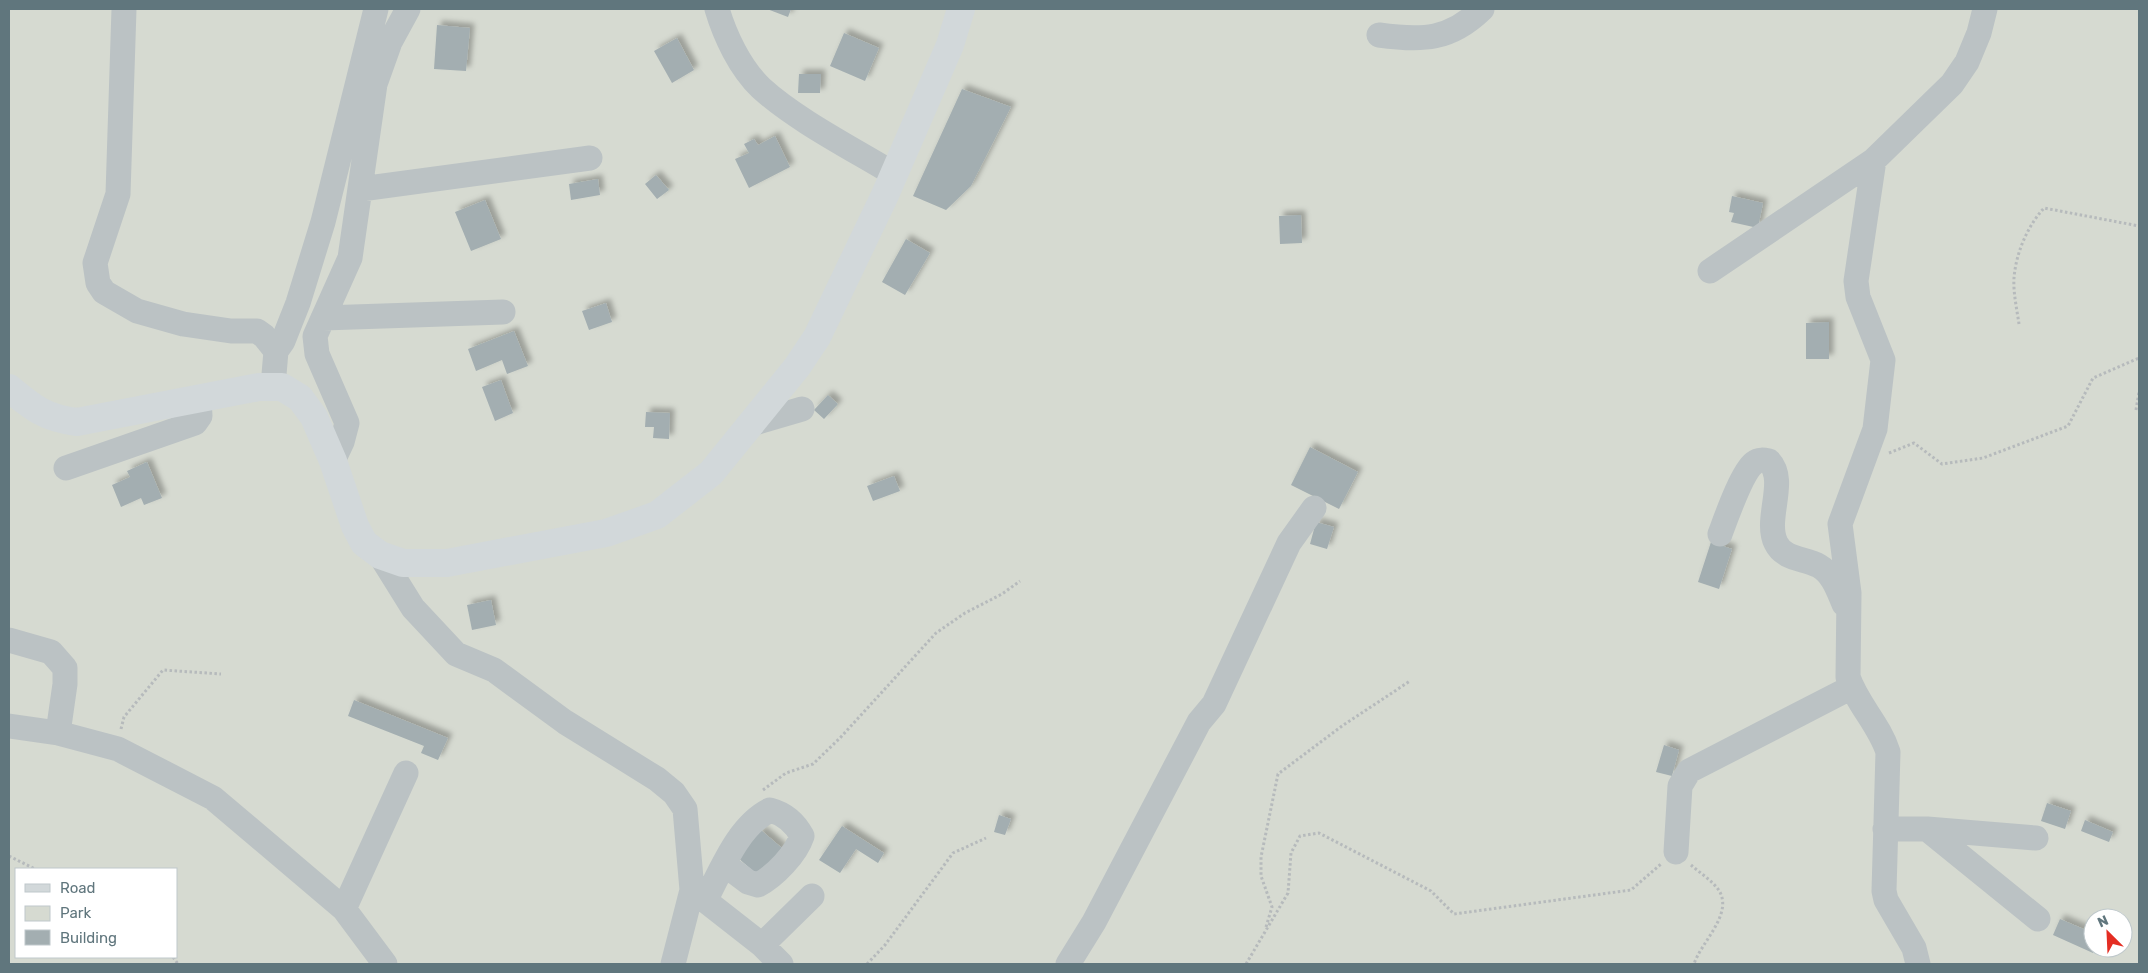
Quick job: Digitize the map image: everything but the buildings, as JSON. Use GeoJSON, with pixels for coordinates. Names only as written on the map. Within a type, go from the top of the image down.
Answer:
{"type":"FeatureCollection","features":[{"type":"Feature","properties":{"kind":"main road"},"geometry":{"type":"LineString","coordinates":[[9,388],[36,411],[55,419],[77,422],[273,386],[282,387],[300,398],[314,417],[333,461],[355,526],[364,543],[380,555],[403,563],[447,563],[606,533],[657,515],[711,473],[797,366],[817,336],[894,174],[950,45],[961,9]]}},
{"type":"Feature","properties":{"kind":"street"},"geometry":{"type":"LineString","coordinates":[[124,9],[118,194],[95,263],[98,283],[104,292],[137,311],[184,324],[231,331],[257,331],[264,336],[276,351]]}},
{"type":"Feature","properties":{"kind":"street"},"geometry":{"type":"LineString","coordinates":[[273,386],[276,351],[283,341],[298,303],[324,222],[376,9]]}},
{"type":"Feature","properties":{"kind":"street"},"geometry":{"type":"LineString","coordinates":[[333,461],[342,442],[347,423],[317,354],[315,336],[350,258],[376,84],[390,42],[408,9]]}},
{"type":"Feature","properties":{"kind":"street"},"geometry":{"type":"LineString","coordinates":[[717,9],[726,33],[745,69],[761,88],[784,107],[894,174]]}},
{"type":"Feature","properties":{"kind":"street"},"geometry":{"type":"LineString","coordinates":[[1379,35],[1404,38],[1452,33],[1468,23],[1482,9]]}},
{"type":"Feature","properties":{"kind":"street"},"geometry":{"type":"LineString","coordinates":[[1710,271],[1874,160],[1952,84],[1967,62],[1979,33],[1985,9]]}},
{"type":"Feature","properties":{"kind":"street"},"geometry":{"type":"LineString","coordinates":[[361,189],[590,158]]}},
{"type":"Feature","properties":{"kind":"street"},"geometry":{"type":"LineString","coordinates":[[1874,160],[1856,281],[1858,297],[1883,360],[1883,371],[1875,429],[1840,524],[1849,593],[1848,661],[1852,687],[1879,731],[1888,752],[1884,891],[1886,900],[1914,948],[1918,964]]}},
{"type":"Feature","properties":{"kind":"street"},"geometry":{"type":"LineString","coordinates":[[324,318],[503,312]]}},
{"type":"Feature","properties":{"kind":"street"},"geometry":{"type":"LineString","coordinates":[[66,468],[195,423],[200,416],[199,400]]}},
{"type":"Feature","properties":{"kind":"street"},"geometry":{"type":"LineString","coordinates":[[751,424],[802,409]]}},
{"type":"Feature","properties":{"kind":"street"},"geometry":{"type":"LineString","coordinates":[[1720,534],[1746,471],[1754,463],[1762,460],[1769,461],[1776,471],[1773,530],[1775,542],[1780,550],[1788,555],[1819,566],[1826,571],[1832,577],[1850,614]]}},
{"type":"Feature","properties":{"kind":"street"},"geometry":{"type":"LineString","coordinates":[[1068,964],[1094,922],[1198,722],[1214,704],[1288,543],[1314,508]]}},
{"type":"Feature","properties":{"kind":"street"},"geometry":{"type":"LineString","coordinates":[[380,555],[413,608],[456,654],[494,670],[566,722],[657,779],[674,793],[685,809],[699,895],[762,945],[781,964]]}},
{"type":"Feature","properties":{"kind":"street"},"geometry":{"type":"LineString","coordinates":[[9,640],[51,652],[65,668],[65,684],[58,733]]}},
{"type":"Feature","properties":{"kind":"street"},"geometry":{"type":"LineString","coordinates":[[1676,852],[1680,786],[1689,771],[1852,687]]}},
{"type":"Feature","properties":{"kind":"street"},"geometry":{"type":"LineString","coordinates":[[9,726],[58,733],[118,749],[213,798],[344,909],[385,964]]}},
{"type":"Feature","properties":{"kind":"street"},"geometry":{"type":"LineString","coordinates":[[344,909],[406,773]]}},
{"type":"Feature","properties":{"kind":"street"},"geometry":{"type":"LineString","coordinates":[[1885,829],[1927,829],[2036,838]]}},
{"type":"Feature","properties":{"kind":"street"},"geometry":{"type":"LineString","coordinates":[[1927,829],[2038,919]]}},
{"type":"Feature","properties":{"kind":"street"},"geometry":{"type":"LineString","coordinates":[[673,964],[699,895],[724,864]]}},
{"type":"Feature","properties":{"kind":"street"},"geometry":{"type":"LineString","coordinates":[[762,945],[812,896]]}},
{"type":"Feature","properties":{"kind":"path"},"geometry":{"type":"LineString","coordinates":[[2019,324],[2014,279],[2022,244],[2034,219],[2044,208],[2139,226]]}},
{"type":"Feature","properties":{"kind":"path"},"geometry":{"type":"LineString","coordinates":[[1884,455],[1914,443],[1942,464],[1975,460],[2068,426],[2092,378],[2139,358]]}},
{"type":"Feature","properties":{"kind":"path"},"geometry":{"type":"LineString","coordinates":[[2136,410],[2139,392]]}},
{"type":"Feature","properties":{"kind":"path"},"geometry":{"type":"LineString","coordinates":[[760,794],[765,788],[786,774],[813,764],[840,738],[936,633],[964,612],[1002,594],[1020,581]]}},
{"type":"Feature","properties":{"kind":"path"},"geometry":{"type":"LineString","coordinates":[[118,749],[124,717],[163,670],[221,674]]}},
{"type":"Feature","properties":{"kind":"path"},"geometry":{"type":"LineString","coordinates":[[1265,930],[1272,907],[1261,876],[1261,857],[1278,774],[1342,726],[1410,681]]}},
{"type":"Feature","properties":{"kind":"path"},"geometry":{"type":"LineString","coordinates":[[1246,964],[1288,893],[1291,853],[1300,836],[1319,833],[1431,891],[1454,914],[1631,890],[1676,852],[1718,889],[1723,906],[1717,922],[1694,964]]}},
{"type":"Feature","properties":{"kind":"path"},"geometry":{"type":"LineString","coordinates":[[867,964],[884,945],[953,854],[986,838]]}},
{"type":"Feature","properties":{"kind":"path"},"geometry":{"type":"LineString","coordinates":[[9,856],[33,868]]}},
{"type":"Feature","properties":{"kind":"green space"},"geometry":{"type":"Polygon","coordinates":[[[9,9],[2139,9],[2139,964],[9,964],[9,9]]]}}]}
